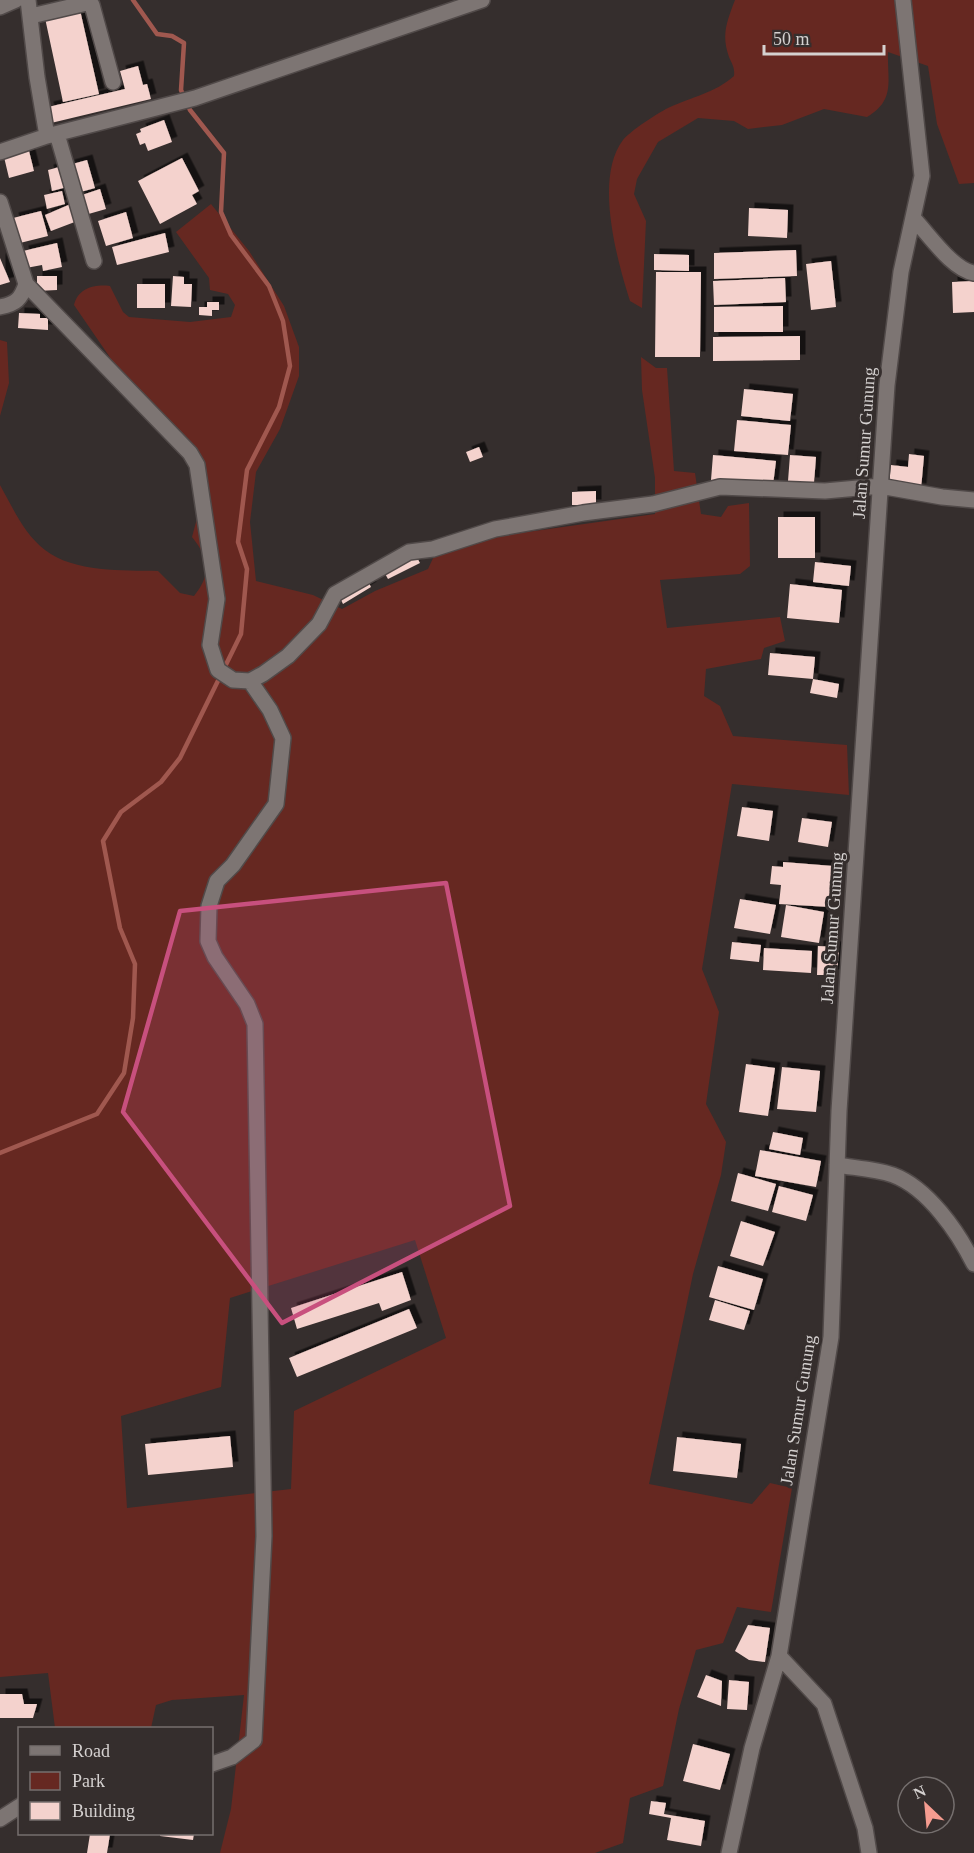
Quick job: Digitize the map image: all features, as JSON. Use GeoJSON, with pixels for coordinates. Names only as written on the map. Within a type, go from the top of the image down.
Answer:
{"type":"FeatureCollection","features":[{"type":"Feature","properties":{"kind":"street"},"geometry":{"type":"LineString","coordinates":[[0,7],[16,0]]}},
{"type":"Feature","properties":{"kind":"street"},"geometry":{"type":"LineString","coordinates":[[28,0],[37,76],[52,135],[94,261]]}},
{"type":"Feature","properties":{"kind":"street"},"geometry":{"type":"LineString","coordinates":[[0,152],[52,135],[195,98],[482,0]]}},
{"type":"Feature","properties":{"kind":"street","name":"Jalan Sumur Gunung"},"geometry":{"type":"LineString","coordinates":[[729,1853],[753,1748],[779,1656],[831,1337],[837,1165],[887,385],[901,272],[922,176],[903,0]]}},
{"type":"Feature","properties":{"kind":"street"},"geometry":{"type":"LineString","coordinates":[[31,16],[87,3],[92,4],[113,82]]}},
{"type":"Feature","properties":{"kind":"street"},"geometry":{"type":"LineString","coordinates":[[0,202],[26,284],[190,453],[197,465],[217,599],[210,645],[218,670],[233,680],[250,681],[288,656],[319,624],[335,594],[409,552],[433,549],[495,529],[653,504],[720,487],[825,491],[880,486],[942,498],[974,500]]}},
{"type":"Feature","properties":{"kind":"street"},"geometry":{"type":"LineString","coordinates":[[914,219],[941,247],[954,266],[974,273]]}},
{"type":"Feature","properties":{"kind":"street"},"geometry":{"type":"LineString","coordinates":[[0,307],[12,305],[22,297],[26,284]]}},
{"type":"Feature","properties":{"kind":"street"},"geometry":{"type":"LineString","coordinates":[[213,1764],[231,1757],[254,1740],[264,1536],[255,1024],[248,1004],[215,957],[208,940],[209,906],[217,881],[233,865],[276,804],[283,738],[270,710],[250,681]]}},
{"type":"Feature","properties":{"kind":"street"},"geometry":{"type":"LineString","coordinates":[[837,1165],[893,1175],[918,1189],[944,1218],[974,1264]]}},
{"type":"Feature","properties":{"kind":"street"},"geometry":{"type":"LineString","coordinates":[[779,1656],[824,1704],[865,1828],[869,1853]]}},
{"type":"Feature","properties":{"kind":"street"},"geometry":{"type":"LineString","coordinates":[[0,1820],[18,1807]]}},
{"type":"Feature","properties":{"kind":"highlighted area"},"geometry":{"type":"Polygon","coordinates":[[[446,883],[510,1206],[282,1323],[123,1112],[180,911],[446,883]]]}},
{"type":"Feature","properties":{"kind":"green space"},"geometry":{"type":"Polygon","coordinates":[[[735,0],[974,0],[974,183],[959,184],[937,124],[928,66],[888,52],[889,80],[886,96],[882,104],[867,117],[824,109],[782,125],[748,129],[734,121],[698,118],[658,142],[637,179],[634,194],[646,221],[642,308],[630,301],[614,242],[609,197],[614,156],[623,140],[644,122],[668,108],[719,87],[734,76],[725,35],[727,21],[735,0]]]}},
{"type":"Feature","properties":{"kind":"green space"},"geometry":{"type":"Polygon","coordinates":[[[211,204],[249,251],[284,306],[299,347],[299,376],[280,429],[256,472],[250,522],[256,581],[313,595],[342,609],[375,591],[428,569],[434,556],[500,536],[655,514],[655,478],[642,390],[641,357],[656,368],[667,368],[674,471],[695,473],[701,514],[721,517],[728,506],[749,503],[750,566],[740,574],[660,580],[667,628],[780,617],[785,641],[764,648],[761,659],[706,669],[704,696],[720,706],[733,736],[847,745],[849,795],[732,784],[702,969],[719,1012],[706,1104],[726,1142],[721,1175],[693,1274],[649,1484],[752,1504],[770,1483],[792,1488],[771,1612],[737,1607],[723,1643],[696,1650],[679,1709],[663,1786],[630,1798],[623,1843],[595,1853],[220,1853],[231,1809],[244,1695],[172,1700],[156,1705],[151,1727],[55,1727],[48,1673],[0,1677],[0,485],[31,536],[45,550],[57,557],[70,563],[100,569],[158,571],[180,593],[194,596],[204,580],[206,566],[202,552],[192,537],[203,496],[190,456],[136,407],[109,356],[74,305],[79,295],[88,288],[110,286],[123,312],[129,317],[190,322],[231,317],[235,305],[228,294],[210,290],[209,278],[176,232],[211,204]],[[415,1240],[230,1298],[221,1387],[121,1416],[127,1508],[291,1489],[294,1411],[446,1338],[415,1240]]]}},
{"type":"Feature","properties":{"kind":"green space"},"geometry":{"type":"Polygon","coordinates":[[[0,340],[7,342],[9,383],[0,416],[0,340]]]}},
{"type":"Feature","properties":{"kind":"building"},"geometry":{"type":"Polygon","coordinates":[[[80,10],[99,94],[63,102],[45,18],[80,10]]]}},
{"type":"Feature","properties":{"kind":"building"},"geometry":{"type":"Polygon","coordinates":[[[138,66],[143,85],[147,84],[151,99],[51,123],[48,107],[125,89],[120,71],[138,66]]]}},
{"type":"Feature","properties":{"kind":"building"},"geometry":{"type":"Polygon","coordinates":[[[164,120],[172,142],[148,151],[145,143],[140,145],[136,134],[141,132],[140,129],[164,120]]]}},
{"type":"Feature","properties":{"kind":"building"},"geometry":{"type":"Polygon","coordinates":[[[29,151],[34,171],[9,178],[4,157],[29,151]]]}},
{"type":"Feature","properties":{"kind":"building"},"geometry":{"type":"Polygon","coordinates":[[[182,158],[199,191],[192,195],[197,204],[160,224],[138,181],[182,158]]]}},
{"type":"Feature","properties":{"kind":"building"},"geometry":{"type":"Polygon","coordinates":[[[87,160],[95,188],[77,193],[69,165],[87,160]]]}},
{"type":"Feature","properties":{"kind":"building"},"geometry":{"type":"Polygon","coordinates":[[[63,166],[67,187],[52,191],[48,170],[63,166]]]}},
{"type":"Feature","properties":{"kind":"building"},"geometry":{"type":"Polygon","coordinates":[[[100,189],[106,209],[85,215],[79,196],[100,189]]]}},
{"type":"Feature","properties":{"kind":"building"},"geometry":{"type":"Polygon","coordinates":[[[62,191],[65,204],[47,209],[44,195],[62,191]]]}},
{"type":"Feature","properties":{"kind":"building"},"geometry":{"type":"Polygon","coordinates":[[[73,203],[80,220],[51,231],[45,215],[73,203]]]}},
{"type":"Feature","properties":{"kind":"building"},"geometry":{"type":"Polygon","coordinates":[[[749,208],[788,210],[787,238],[748,236],[749,208]]]}},
{"type":"Feature","properties":{"kind":"building"},"geometry":{"type":"Polygon","coordinates":[[[41,211],[48,236],[20,243],[13,218],[41,211]]]}},
{"type":"Feature","properties":{"kind":"building"},"geometry":{"type":"Polygon","coordinates":[[[126,212],[133,238],[106,246],[98,221],[126,212]]]}},
{"type":"Feature","properties":{"kind":"building"},"geometry":{"type":"Polygon","coordinates":[[[165,233],[169,252],[117,265],[112,247],[165,233]]]}},
{"type":"Feature","properties":{"kind":"building"},"geometry":{"type":"Polygon","coordinates":[[[57,243],[62,267],[43,271],[42,265],[26,268],[23,251],[57,243]]]}},
{"type":"Feature","properties":{"kind":"building"},"geometry":{"type":"Polygon","coordinates":[[[796,250],[797,276],[714,279],[714,253],[796,250]]]}},
{"type":"Feature","properties":{"kind":"building"},"geometry":{"type":"Polygon","coordinates":[[[654,254],[689,255],[689,271],[654,270],[654,254]]]}},
{"type":"Feature","properties":{"kind":"building"},"geometry":{"type":"Polygon","coordinates":[[[0,258],[10,282],[0,285],[0,258]]]}},
{"type":"Feature","properties":{"kind":"building"},"geometry":{"type":"Polygon","coordinates":[[[831,261],[836,307],[811,310],[806,264],[831,261]]]}},
{"type":"Feature","properties":{"kind":"building"},"geometry":{"type":"Polygon","coordinates":[[[656,272],[701,272],[700,357],[655,357],[656,272]]]}},
{"type":"Feature","properties":{"kind":"building"},"geometry":{"type":"Polygon","coordinates":[[[37,276],[57,276],[57,290],[37,291],[37,276]]]}},
{"type":"Feature","properties":{"kind":"building"},"geometry":{"type":"Polygon","coordinates":[[[173,276],[184,277],[184,284],[192,284],[191,307],[171,306],[173,276]]]}},
{"type":"Feature","properties":{"kind":"building"},"geometry":{"type":"Polygon","coordinates":[[[785,278],[786,302],[714,305],[713,281],[785,278]]]}},
{"type":"Feature","properties":{"kind":"building"},"geometry":{"type":"Polygon","coordinates":[[[974,281],[974,312],[953,313],[952,282],[974,281]]]}},
{"type":"Feature","properties":{"kind":"building"},"geometry":{"type":"Polygon","coordinates":[[[137,284],[165,284],[165,308],[137,308],[137,284]]]}},
{"type":"Feature","properties":{"kind":"building"},"geometry":{"type":"Polygon","coordinates":[[[207,302],[219,302],[219,310],[212,310],[212,316],[199,315],[199,307],[207,307],[207,302]]]}},
{"type":"Feature","properties":{"kind":"building"},"geometry":{"type":"Polygon","coordinates":[[[783,306],[783,332],[714,332],[714,307],[783,306]]]}},
{"type":"Feature","properties":{"kind":"building"},"geometry":{"type":"Polygon","coordinates":[[[19,313],[40,314],[40,318],[48,318],[48,330],[18,328],[19,313]]]}},
{"type":"Feature","properties":{"kind":"building"},"geometry":{"type":"Polygon","coordinates":[[[800,336],[800,360],[713,361],[713,337],[800,336]]]}},
{"type":"Feature","properties":{"kind":"building"},"geometry":{"type":"Polygon","coordinates":[[[744,389],[793,394],[790,421],[741,416],[744,389]]]}},
{"type":"Feature","properties":{"kind":"building"},"geometry":{"type":"Polygon","coordinates":[[[737,420],[791,425],[788,455],[734,451],[737,420]]]}},
{"type":"Feature","properties":{"kind":"building"},"geometry":{"type":"Polygon","coordinates":[[[479,447],[483,457],[470,462],[466,452],[479,447]]]}},
{"type":"Feature","properties":{"kind":"building"},"geometry":{"type":"Polygon","coordinates":[[[909,454],[924,456],[921,489],[889,485],[891,465],[908,467],[909,454]]]}},
{"type":"Feature","properties":{"kind":"building"},"geometry":{"type":"Polygon","coordinates":[[[713,455],[776,461],[773,485],[711,480],[713,455]]]}},
{"type":"Feature","properties":{"kind":"building"},"geometry":{"type":"Polygon","coordinates":[[[790,455],[816,457],[814,483],[788,481],[790,455]]]}},
{"type":"Feature","properties":{"kind":"building"},"geometry":{"type":"Polygon","coordinates":[[[596,491],[596,505],[572,505],[572,492],[596,491]]]}},
{"type":"Feature","properties":{"kind":"building"},"geometry":{"type":"Polygon","coordinates":[[[778,517],[815,517],[815,558],[778,558],[778,517]]]}},
{"type":"Feature","properties":{"kind":"building"},"geometry":{"type":"Polygon","coordinates":[[[415,554],[420,563],[388,579],[383,570],[415,554]]]}},
{"type":"Feature","properties":{"kind":"building"},"geometry":{"type":"Polygon","coordinates":[[[815,562],[851,566],[849,586],[813,582],[815,562]]]}},
{"type":"Feature","properties":{"kind":"building"},"geometry":{"type":"Polygon","coordinates":[[[367,579],[371,587],[343,604],[339,596],[367,579]]]}},
{"type":"Feature","properties":{"kind":"building"},"geometry":{"type":"Polygon","coordinates":[[[790,584],[842,590],[839,623],[787,618],[790,584]]]}},
{"type":"Feature","properties":{"kind":"building"},"geometry":{"type":"Polygon","coordinates":[[[770,653],[815,657],[813,679],[768,675],[770,653]]]}},
{"type":"Feature","properties":{"kind":"building"},"geometry":{"type":"Polygon","coordinates":[[[813,679],[839,684],[837,698],[810,693],[813,679]]]}},
{"type":"Feature","properties":{"kind":"building"},"geometry":{"type":"Polygon","coordinates":[[[742,807],[773,811],[769,841],[737,836],[742,807]]]}},
{"type":"Feature","properties":{"kind":"building"},"geometry":{"type":"Polygon","coordinates":[[[802,818],[832,822],[828,847],[798,842],[802,818]]]}},
{"type":"Feature","properties":{"kind":"building"},"geometry":{"type":"Polygon","coordinates":[[[783,862],[833,866],[830,907],[779,904],[781,885],[770,884],[772,866],[783,867],[783,862]]]}},
{"type":"Feature","properties":{"kind":"building"},"geometry":{"type":"Polygon","coordinates":[[[740,899],[776,905],[770,934],[734,928],[740,899]]]}},
{"type":"Feature","properties":{"kind":"building"},"geometry":{"type":"Polygon","coordinates":[[[786,905],[824,912],[819,943],[781,937],[786,905]]]}},
{"type":"Feature","properties":{"kind":"building"},"geometry":{"type":"Polygon","coordinates":[[[732,942],[761,945],[759,962],[730,959],[732,942]]]}},
{"type":"Feature","properties":{"kind":"building"},"geometry":{"type":"Polygon","coordinates":[[[818,946],[839,947],[837,975],[817,975],[818,946]]]}},
{"type":"Feature","properties":{"kind":"building"},"geometry":{"type":"Polygon","coordinates":[[[764,948],[812,951],[811,973],[763,970],[764,948]]]}},
{"type":"Feature","properties":{"kind":"building"},"geometry":{"type":"Polygon","coordinates":[[[746,1064],[775,1068],[768,1116],[739,1112],[746,1064]]]}},
{"type":"Feature","properties":{"kind":"building"},"geometry":{"type":"Polygon","coordinates":[[[782,1067],[820,1071],[816,1112],[777,1109],[782,1067]]]}},
{"type":"Feature","properties":{"kind":"building"},"geometry":{"type":"Polygon","coordinates":[[[773,1132],[803,1138],[800,1155],[769,1149],[773,1132]]]}},
{"type":"Feature","properties":{"kind":"building"},"geometry":{"type":"Polygon","coordinates":[[[760,1150],[821,1161],[816,1187],[755,1176],[760,1150]]]}},
{"type":"Feature","properties":{"kind":"building"},"geometry":{"type":"Polygon","coordinates":[[[738,1173],[776,1184],[768,1211],[731,1201],[738,1173]]]}},
{"type":"Feature","properties":{"kind":"building"},"geometry":{"type":"Polygon","coordinates":[[[779,1186],[813,1195],[806,1221],[772,1212],[779,1186]]]}},
{"type":"Feature","properties":{"kind":"building"},"geometry":{"type":"Polygon","coordinates":[[[741,1221],[775,1232],[763,1266],[730,1256],[741,1221]]]}},
{"type":"Feature","properties":{"kind":"building"},"geometry":{"type":"Polygon","coordinates":[[[718,1266],[763,1279],[754,1310],[709,1297],[718,1266]]]}},
{"type":"Feature","properties":{"kind":"building"},"geometry":{"type":"Polygon","coordinates":[[[402,1272],[411,1300],[382,1311],[379,1303],[297,1329],[291,1308],[402,1272]]]}},
{"type":"Feature","properties":{"kind":"building"},"geometry":{"type":"Polygon","coordinates":[[[715,1300],[750,1311],[744,1330],[709,1320],[715,1300]]]}},
{"type":"Feature","properties":{"kind":"building"},"geometry":{"type":"Polygon","coordinates":[[[409,1309],[417,1328],[297,1377],[289,1358],[409,1309]]]}},
{"type":"Feature","properties":{"kind":"building"},"geometry":{"type":"Polygon","coordinates":[[[230,1436],[233,1467],[148,1475],[145,1444],[230,1436]]]}},
{"type":"Feature","properties":{"kind":"building"},"geometry":{"type":"Polygon","coordinates":[[[677,1437],[741,1444],[737,1478],[673,1471],[677,1437]]]}},
{"type":"Feature","properties":{"kind":"building"},"geometry":{"type":"Polygon","coordinates":[[[748,1625],[770,1628],[765,1662],[749,1660],[735,1651],[748,1625]]]}},
{"type":"Feature","properties":{"kind":"building"},"geometry":{"type":"Polygon","coordinates":[[[706,1675],[722,1681],[721,1706],[697,1697],[706,1675]]]}},
{"type":"Feature","properties":{"kind":"building"},"geometry":{"type":"Polygon","coordinates":[[[729,1680],[749,1682],[747,1710],[727,1709],[729,1680]]]}},
{"type":"Feature","properties":{"kind":"building"},"geometry":{"type":"Polygon","coordinates":[[[0,1694],[22,1694],[24,1704],[37,1704],[33,1718],[0,1718],[0,1694]]]}},
{"type":"Feature","properties":{"kind":"building"},"geometry":{"type":"Polygon","coordinates":[[[693,1744],[730,1754],[720,1790],[683,1781],[693,1744]]]}},
{"type":"Feature","properties":{"kind":"building"},"geometry":{"type":"Polygon","coordinates":[[[651,1801],[666,1803],[664,1814],[705,1821],[701,1846],[667,1840],[671,1818],[649,1814],[651,1801]]]}},
{"type":"Feature","properties":{"kind":"building"},"geometry":{"type":"Polygon","coordinates":[[[90,1835],[110,1835],[107,1853],[87,1853],[90,1835]]]}},
{"type":"Feature","properties":{"kind":"building"},"geometry":{"type":"Polygon","coordinates":[[[160,1835],[194,1835],[193,1840],[160,1835]]]}},
{"type":"Feature","properties":{"kind":"waterway"},"geometry":{"type":"LineString","coordinates":[[0,1153],[97,1114],[124,1073],[133,1018],[135,964],[120,928],[103,841],[121,812],[161,782],[180,758],[241,634],[247,569],[238,542],[247,470],[279,407],[290,366],[283,321],[269,286],[231,235],[221,212],[224,153],[190,110],[181,90],[184,43],[172,36],[157,34],[133,0]]}}]}
